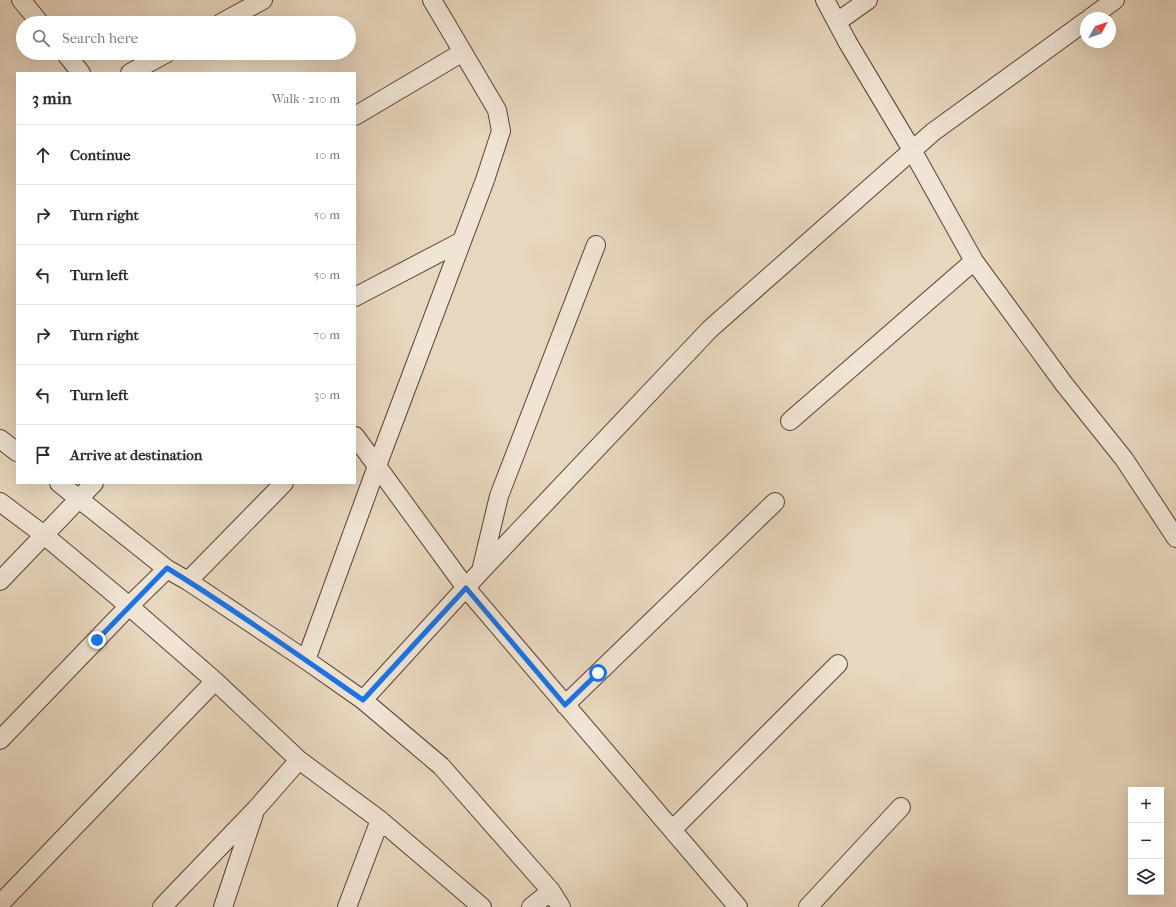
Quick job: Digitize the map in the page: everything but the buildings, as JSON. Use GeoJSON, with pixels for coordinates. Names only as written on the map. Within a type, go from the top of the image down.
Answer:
{"type":"FeatureCollection","features":[{"type":"Feature","properties":{"kind":"street"},"geometry":{"type":"LineString","coordinates":[[234,16],[263,0]]}},
{"type":"Feature","properties":{"kind":"street"},"geometry":{"type":"LineString","coordinates":[[306,660],[377,466],[486,180],[501,131],[497,110],[432,0]]}},
{"type":"Feature","properties":{"kind":"street"},"geometry":{"type":"LineString","coordinates":[[825,0],[848,43],[912,150],[974,261],[1064,384],[1124,459],[1176,538]]}},
{"type":"Feature","properties":{"kind":"street"},"geometry":{"type":"LineString","coordinates":[[837,22],[868,0]]}},
{"type":"Feature","properties":{"kind":"street"},"geometry":{"type":"LineString","coordinates":[[1098,12],[1115,0]]}},
{"type":"Feature","properties":{"kind":"street"},"geometry":{"type":"LineString","coordinates":[[25,1],[35,16]]}},
{"type":"Feature","properties":{"kind":"street"},"geometry":{"type":"LineString","coordinates":[[363,700],[481,571],[710,329],[932,132],[1080,25]]}},
{"type":"Feature","properties":{"kind":"street"},"geometry":{"type":"LineString","coordinates":[[356,115],[463,52]]}},
{"type":"Feature","properties":{"kind":"street"},"geometry":{"type":"LineString","coordinates":[[71,60],[80,72]]}},
{"type":"Feature","properties":{"kind":"street"},"geometry":{"type":"LineString","coordinates":[[132,72],[154,60]]}},
{"type":"Feature","properties":{"kind":"street"},"geometry":{"type":"LineString","coordinates":[[356,295],[462,241]]}},
{"type":"Feature","properties":{"kind":"street"},"geometry":{"type":"LineString","coordinates":[[481,571],[499,496],[596,245]]}},
{"type":"Feature","properties":{"kind":"street"},"geometry":{"type":"LineString","coordinates":[[790,421],[974,261]]}},
{"type":"Feature","properties":{"kind":"street"},"geometry":{"type":"LineString","coordinates":[[356,437],[466,588],[738,907]]}},
{"type":"Feature","properties":{"kind":"street"},"geometry":{"type":"LineString","coordinates":[[0,439],[16,451]]}},
{"type":"Feature","properties":{"kind":"street"},"geometry":{"type":"LineString","coordinates":[[60,484],[167,568],[306,660],[363,700],[440,766],[551,891],[560,907]]}},
{"type":"Feature","properties":{"kind":"street"},"geometry":{"type":"LineString","coordinates":[[0,581],[93,484]]}},
{"type":"Feature","properties":{"kind":"street"},"geometry":{"type":"LineString","coordinates":[[188,581],[283,484]]}},
{"type":"Feature","properties":{"kind":"street"},"geometry":{"type":"LineString","coordinates":[[0,502],[44,535],[129,606],[215,681],[299,760],[380,820],[482,907]]}},
{"type":"Feature","properties":{"kind":"street"},"geometry":{"type":"LineString","coordinates":[[565,705],[775,502]]}},
{"type":"Feature","properties":{"kind":"street"},"geometry":{"type":"LineString","coordinates":[[0,740],[167,568]]}},
{"type":"Feature","properties":{"kind":"street"},"geometry":{"type":"LineString","coordinates":[[672,830],[838,664]]}},
{"type":"Feature","properties":{"kind":"street"},"geometry":{"type":"LineString","coordinates":[[0,904],[215,681]]}},
{"type":"Feature","properties":{"kind":"street"},"geometry":{"type":"LineString","coordinates":[[162,907],[256,810],[299,760]]}},
{"type":"Feature","properties":{"kind":"street"},"geometry":{"type":"LineString","coordinates":[[808,907],[901,807]]}},
{"type":"Feature","properties":{"kind":"street"},"geometry":{"type":"LineString","coordinates":[[223,907],[256,810]]}},
{"type":"Feature","properties":{"kind":"street"},"geometry":{"type":"LineString","coordinates":[[347,907],[380,820]]}},
{"type":"Feature","properties":{"kind":"street"},"geometry":{"type":"LineString","coordinates":[[531,907],[551,891]]}},
{"type":"Feature","properties":{"kind":"route"},"geometry":{"type":"LineString","coordinates":[[97,640],[167,568],[306,660],[363,700],[466,588],[565,705],[598,673]]}}]}
